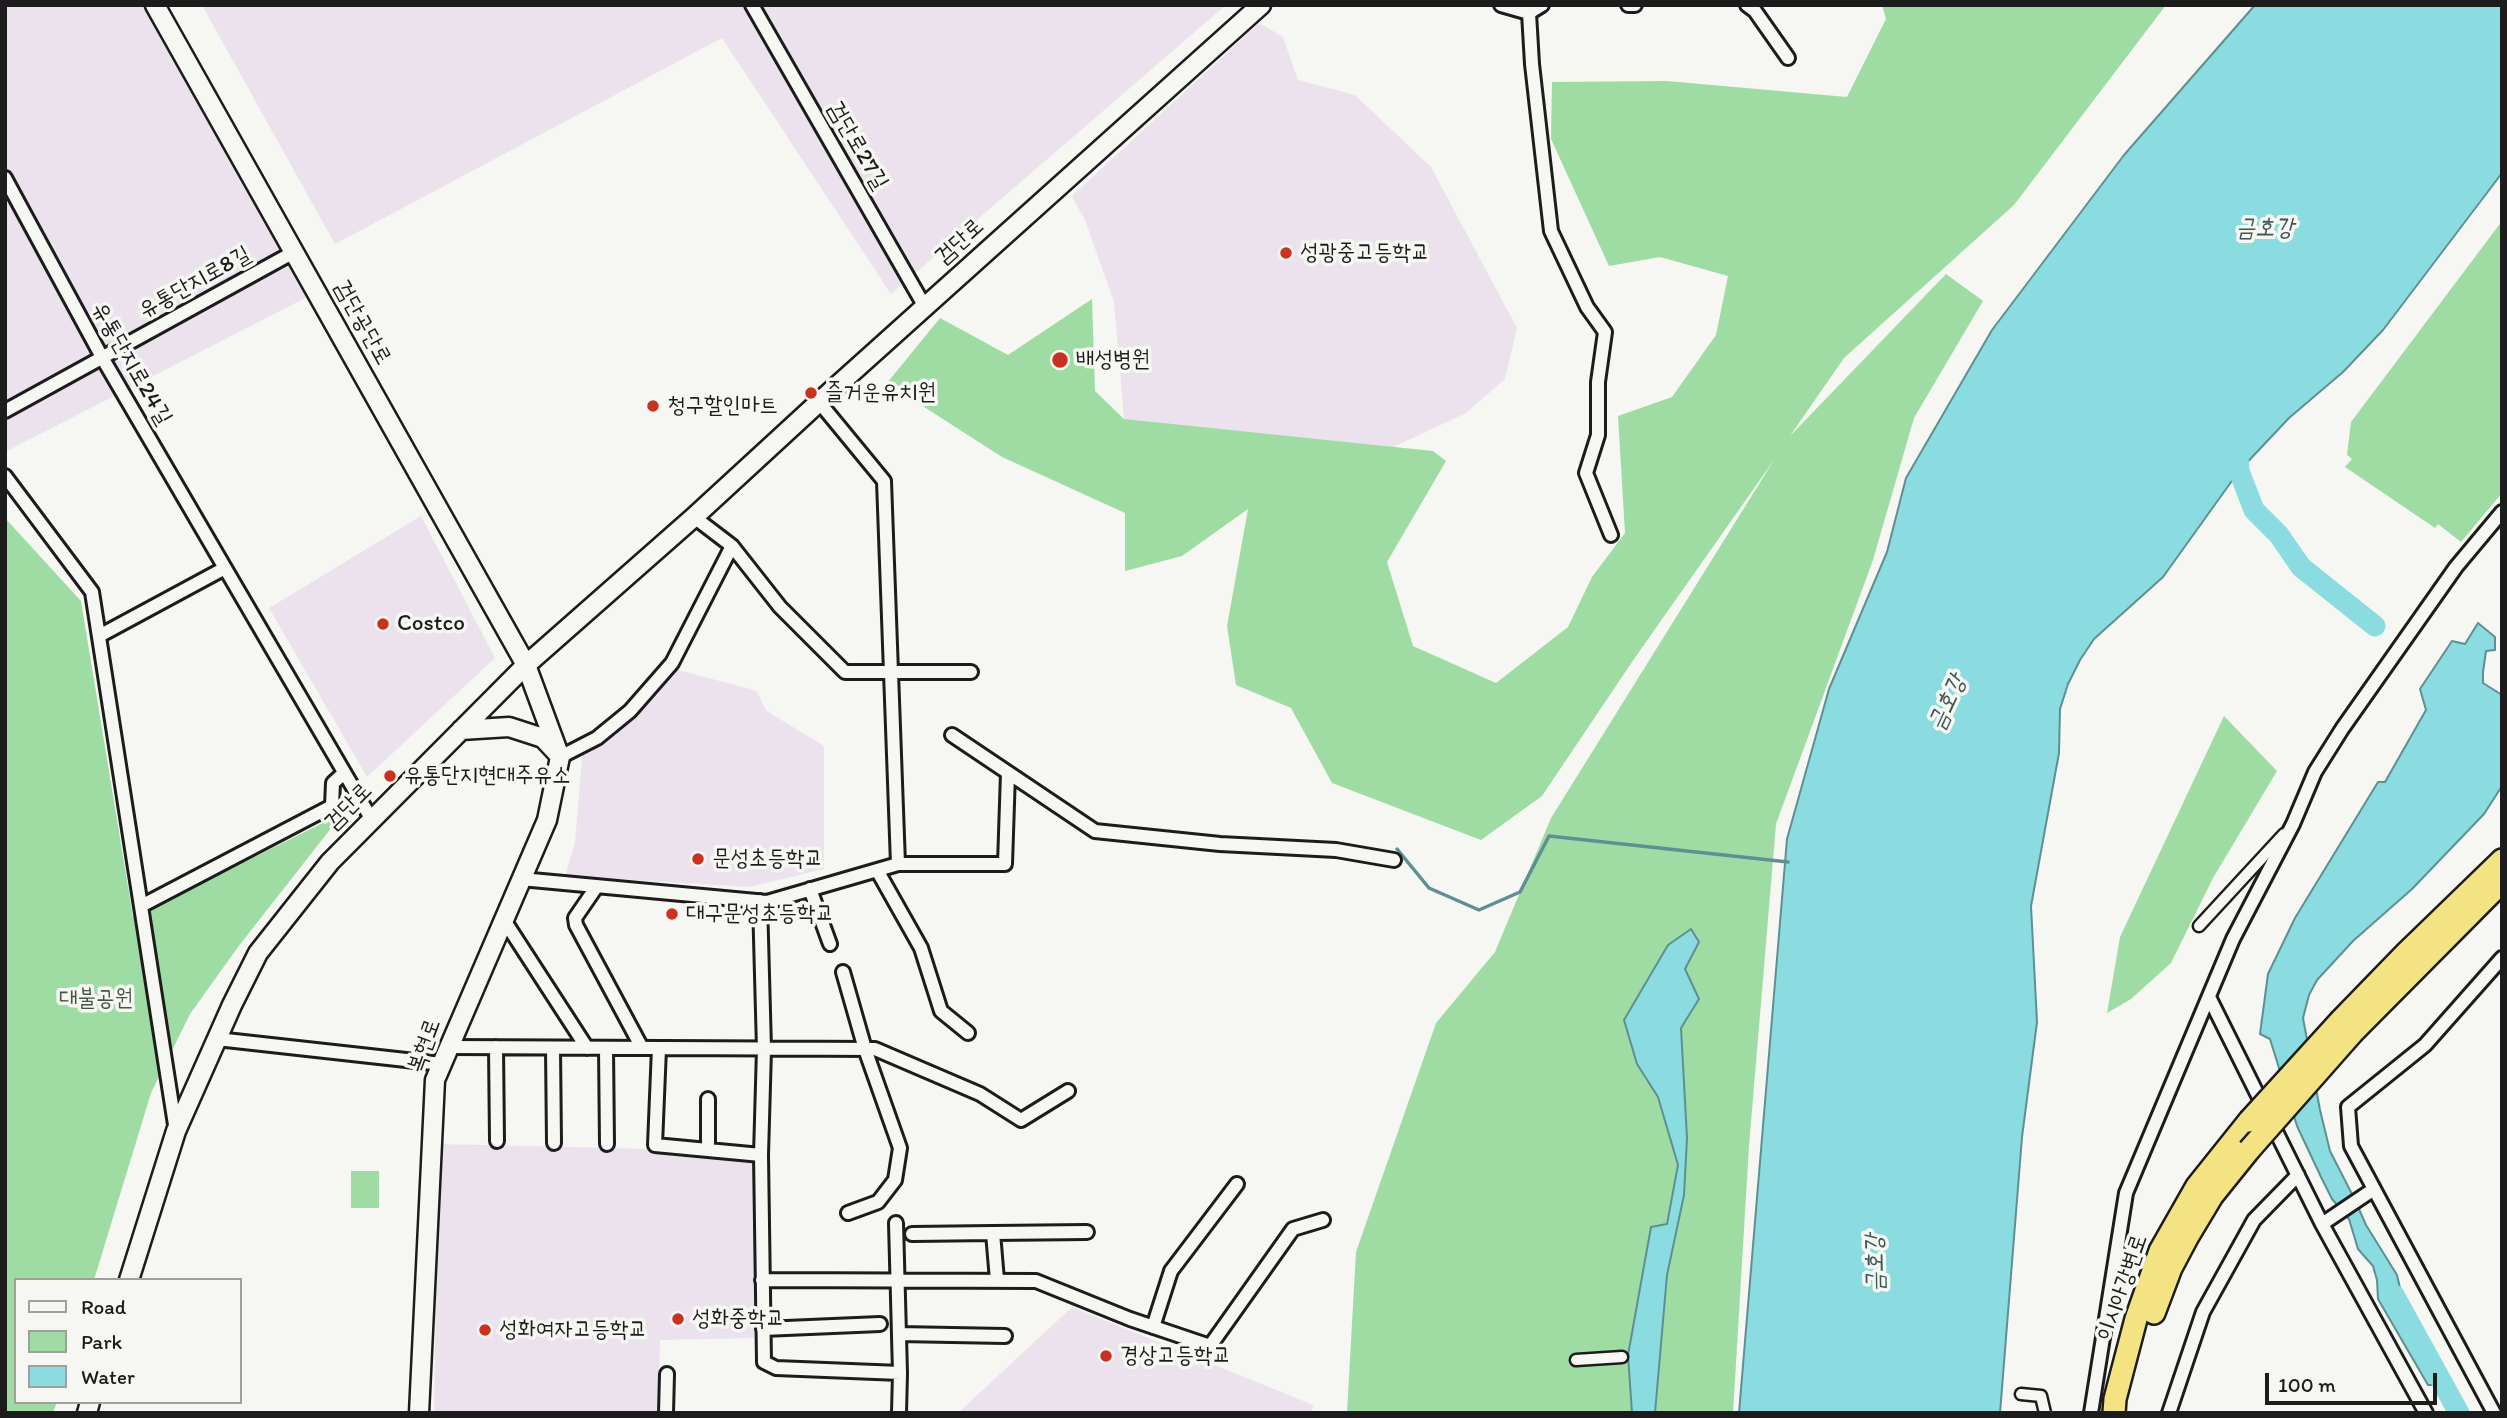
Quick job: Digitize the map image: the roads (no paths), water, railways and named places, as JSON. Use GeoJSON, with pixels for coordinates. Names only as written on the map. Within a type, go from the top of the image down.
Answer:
{"type":"FeatureCollection","features":[{"type":"Feature","properties":{"kind":"highway"},"geometry":{"type":"LineString","coordinates":[[2493,880],[2502,848]]}},
{"type":"Feature","properties":{"kind":"highway"},"geometry":{"type":"LineString","coordinates":[[2348,1025],[2493,880],[2502,860]]}},
{"type":"Feature","properties":{"kind":"highway","name":"이시아강변로"},"geometry":{"type":"LineString","coordinates":[[2114,1413],[2115,1399],[2136,1320],[2160,1251],[2197,1186],[2249,1121],[2348,1025]]}},
{"type":"Feature","properties":{"kind":"highway","name":"이시아강변로"},"geometry":{"type":"LineString","coordinates":[[2127,1413],[2140,1352],[2171,1268],[2213,1196],[2348,1025]]}},
{"type":"Feature","properties":{"kind":"main road","name":"검단공단로"},"geometry":{"type":"LineString","coordinates":[[155,5],[526,665]]}},
{"type":"Feature","properties":{"kind":"main road","name":"검단로"},"geometry":{"type":"LineString","coordinates":[[130,1278],[176,1131],[258,953],[330,862],[526,665],[694,517],[1261,5]]}},
{"type":"Feature","properties":{"kind":"main road"},"geometry":{"type":"LineString","coordinates":[[526,665],[560,757]]}},
{"type":"Feature","properties":{"kind":"main road"},"geometry":{"type":"LineString","coordinates":[[460,730],[509,727],[543,738],[560,757]]}},
{"type":"Feature","properties":{"kind":"main road","name":"복현로"},"geometry":{"type":"LineString","coordinates":[[419,1413],[435,1080],[547,820],[560,757]]}},
{"type":"Feature","properties":{"kind":"street","name":"검단로27길"},"geometry":{"type":"LineString","coordinates":[[752,5],[925,307]]}},
{"type":"Feature","properties":{"kind":"street"},"geometry":{"type":"LineString","coordinates":[[1502,5],[1529,13],[1542,5]]}},
{"type":"Feature","properties":{"kind":"street"},"geometry":{"type":"LineString","coordinates":[[1628,5],[1635,5]]}},
{"type":"Feature","properties":{"kind":"street"},"geometry":{"type":"LineString","coordinates":[[1747,5],[1755,11],[1788,58]]}},
{"type":"Feature","properties":{"kind":"street"},"geometry":{"type":"LineString","coordinates":[[1529,13],[1531,64],[1551,231],[1587,307],[1605,332],[1598,382],[1598,435],[1586,472],[1611,536]]}},
{"type":"Feature","properties":{"kind":"street","name":"유통단지로24길"},"geometry":{"type":"LineString","coordinates":[[5,178],[103,359],[372,820]]}},
{"type":"Feature","properties":{"kind":"street","name":"유통단지로8길"},"geometry":{"type":"LineString","coordinates":[[5,411],[294,252]]}},
{"type":"Feature","properties":{"kind":"street"},"geometry":{"type":"LineString","coordinates":[[819,402],[884,481],[898,864]]}},
{"type":"Feature","properties":{"kind":"street","name":"검단로"},"geometry":{"type":"LineString","coordinates":[[5,476],[92,592],[176,1131]]}},
{"type":"Feature","properties":{"kind":"street"},"geometry":{"type":"LineString","coordinates":[[2091,1413],[2126,1193],[2233,939],[2293,824],[2315,772],[2342,729],[2456,567],[2502,513]]}},
{"type":"Feature","properties":{"kind":"street"},"geometry":{"type":"LineString","coordinates":[[694,517],[732,546],[779,607],[845,672],[971,672]]}},
{"type":"Feature","properties":{"kind":"street"},"geometry":{"type":"LineString","coordinates":[[560,757],[597,738],[630,711],[672,663],[732,546]]}},
{"type":"Feature","properties":{"kind":"street"},"geometry":{"type":"LineString","coordinates":[[99,636],[225,568]]}},
{"type":"Feature","properties":{"kind":"street"},"geometry":{"type":"LineString","coordinates":[[952,735],[1095,831],[1220,844],[1336,850],[1394,860]]}},
{"type":"Feature","properties":{"kind":"street","name":"검단로"},"geometry":{"type":"LineString","coordinates":[[141,906],[332,806],[333,783],[344,773]]}},
{"type":"Feature","properties":{"kind":"street"},"geometry":{"type":"LineString","coordinates":[[522,879],[767,902],[898,864],[1005,864],[1008,773]]}},
{"type":"Feature","properties":{"kind":"street"},"geometry":{"type":"LineString","coordinates":[[2199,926],[2293,824]]}},
{"type":"Feature","properties":{"kind":"street"},"geometry":{"type":"LineString","coordinates":[[877,870],[921,948],[941,1011],[968,1033]]}},
{"type":"Feature","properties":{"kind":"street"},"geometry":{"type":"LineString","coordinates":[[597,886],[575,918],[576,925],[642,1048]]}},
{"type":"Feature","properties":{"kind":"street"},"geometry":{"type":"LineString","coordinates":[[810,889],[830,944]]}},
{"type":"Feature","properties":{"kind":"street"},"geometry":{"type":"LineString","coordinates":[[760,901],[764,1049],[761,1155],[764,1363],[776,1368],[900,1373]]}},
{"type":"Feature","properties":{"kind":"street"},"geometry":{"type":"LineString","coordinates":[[504,920],[587,1048]]}},
{"type":"Feature","properties":{"kind":"street"},"geometry":{"type":"LineString","coordinates":[[2494,1413],[2351,1146],[2348,1107],[2425,1045],[2502,958]]}},
{"type":"Feature","properties":{"kind":"street"},"geometry":{"type":"LineString","coordinates":[[843,972],[900,1148],[895,1180],[878,1202],[848,1213]]}},
{"type":"Feature","properties":{"kind":"street"},"geometry":{"type":"LineString","coordinates":[[2209,997],[2323,1224],[2426,1413]]}},
{"type":"Feature","properties":{"kind":"street"},"geometry":{"type":"LineString","coordinates":[[217,1039],[445,1055],[496,1047],[875,1049],[980,1094],[1021,1120],[1068,1091]]}},
{"type":"Feature","properties":{"kind":"street"},"geometry":{"type":"LineString","coordinates":[[496,1047],[497,1141]]}},
{"type":"Feature","properties":{"kind":"street"},"geometry":{"type":"LineString","coordinates":[[552,1048],[554,1143]]}},
{"type":"Feature","properties":{"kind":"street"},"geometry":{"type":"LineString","coordinates":[[606,1048],[607,1144]]}},
{"type":"Feature","properties":{"kind":"street"},"geometry":{"type":"LineString","coordinates":[[659,1048],[656,1145],[761,1155]]}},
{"type":"Feature","properties":{"kind":"street"},"geometry":{"type":"LineString","coordinates":[[708,1099],[708,1150]]}},
{"type":"Feature","properties":{"kind":"street"},"geometry":{"type":"LineString","coordinates":[[2169,1413],[2203,1312],[2254,1220],[2298,1175]]}},
{"type":"Feature","properties":{"kind":"street"},"geometry":{"type":"LineString","coordinates":[[1153,1326],[1171,1270],[1237,1184]]}},
{"type":"Feature","properties":{"kind":"street"},"geometry":{"type":"LineString","coordinates":[[2323,1224],[2373,1190]]}},
{"type":"Feature","properties":{"kind":"street"},"geometry":{"type":"LineString","coordinates":[[762,1280],[1036,1281],[1210,1346],[1293,1229],[1323,1220]]}},
{"type":"Feature","properties":{"kind":"street"},"geometry":{"type":"LineString","coordinates":[[896,1223],[899,1413]]}},
{"type":"Feature","properties":{"kind":"street"},"geometry":{"type":"LineString","coordinates":[[912,1234],[1087,1232]]}},
{"type":"Feature","properties":{"kind":"street"},"geometry":{"type":"LineString","coordinates":[[993,1233],[997,1280]]}},
{"type":"Feature","properties":{"kind":"street"},"geometry":{"type":"LineString","coordinates":[[763,1329],[880,1324]]}},
{"type":"Feature","properties":{"kind":"street"},"geometry":{"type":"LineString","coordinates":[[899,1334],[1005,1336]]}},
{"type":"Feature","properties":{"kind":"street"},"geometry":{"type":"LineString","coordinates":[[1576,1360],[1622,1357]]}},
{"type":"Feature","properties":{"kind":"street"},"geometry":{"type":"LineString","coordinates":[[666,1413],[667,1374]]}},
{"type":"Feature","properties":{"kind":"street"},"geometry":{"type":"LineString","coordinates":[[2021,1394],[2041,1396],[2045,1413]]}},
{"type":"Feature","properties":{"kind":"water","name":"금호강"},"geometry":{"type":"Polygon","coordinates":[[[2255,5],[2502,5],[2502,173],[2383,330],[2343,372],[2289,418],[2239,471],[2163,577],[2094,639],[2068,684],[2060,709],[2059,753],[2031,906],[2037,1022],[2022,1137],[2000,1413],[1739,1413],[1787,839],[1829,689],[1887,552],[1906,478],[1992,330],[2124,155],[2255,5]]]}},
{"type":"Feature","properties":{"kind":"water"},"geometry":{"type":"Polygon","coordinates":[[[2478,623],[2495,637],[2495,650],[2486,651],[2483,683],[2502,695],[2502,786],[2484,814],[2412,889],[2353,941],[2317,980],[2309,995],[2303,1018],[2330,1151],[2366,1225],[2397,1275],[2407,1318],[2438,1385],[2428,1385],[2378,1299],[2373,1266],[2358,1249],[2349,1219],[2332,1199],[2321,1177],[2297,1126],[2270,1039],[2260,1034],[2268,974],[2295,918],[2378,782],[2385,782],[2426,710],[2420,689],[2452,641],[2465,644],[2478,623]]]}},
{"type":"Feature","properties":{"kind":"water"},"geometry":{"type":"Polygon","coordinates":[[[1691,929],[1699,942],[1685,969],[1699,999],[1681,1028],[1687,1138],[1684,1195],[1667,1275],[1655,1413],[1632,1413],[1628,1355],[1651,1227],[1667,1224],[1678,1165],[1658,1097],[1637,1064],[1624,1020],[1668,945],[1691,929]]]}},
{"type":"Feature","properties":{"kind":"waterway"},"geometry":{"type":"LineString","coordinates":[[2237,442],[2239,471],[2254,510],[2279,535],[2301,567],[2375,626]]}},
{"type":"Feature","properties":{"kind":"waterway"},"geometry":{"type":"LineString","coordinates":[[1397,849],[1429,888],[1479,910],[1520,892],[1549,836],[1788,862]]}},
{"type":"Feature","properties":{"kind":"waterway"},"geometry":{"type":"LineString","coordinates":[[2394,1295],[2459,1413]]}},
{"type":"Feature","properties":{"kind":"place","name":"성광중고등학교"},"geometry":{"type":"Point","coordinates":[1286,253]}},
{"type":"Feature","properties":{"kind":"place","name":"배성병원"},"geometry":{"type":"Point","coordinates":[1060,360]}},
{"type":"Feature","properties":{"kind":"place","name":"즐거운유치원"},"geometry":{"type":"Point","coordinates":[811,393]}},
{"type":"Feature","properties":{"kind":"place","name":"청구할인마트"},"geometry":{"type":"Point","coordinates":[653,406]}},
{"type":"Feature","properties":{"kind":"place","name":"Costco"},"geometry":{"type":"Point","coordinates":[383,624]}},
{"type":"Feature","properties":{"kind":"place","name":"유통단지현대주유소"},"geometry":{"type":"Point","coordinates":[390,776]}},
{"type":"Feature","properties":{"kind":"place","name":"문성초등학교"},"geometry":{"type":"Point","coordinates":[698,859]}},
{"type":"Feature","properties":{"kind":"place","name":"대구문성초등학교"},"geometry":{"type":"Point","coordinates":[672,914]}},
{"type":"Feature","properties":{"kind":"place","name":"성화중학교"},"geometry":{"type":"Point","coordinates":[678,1319]}},
{"type":"Feature","properties":{"kind":"place","name":"성화여자고등학교"},"geometry":{"type":"Point","coordinates":[485,1330]}},
{"type":"Feature","properties":{"kind":"place","name":"경상고등학교"},"geometry":{"type":"Point","coordinates":[1106,1356]}},
{"type":"Feature","properties":{"kind":"park label","name":"대불공원"},"geometry":{"type":"Point","coordinates":[96,999]}}]}
